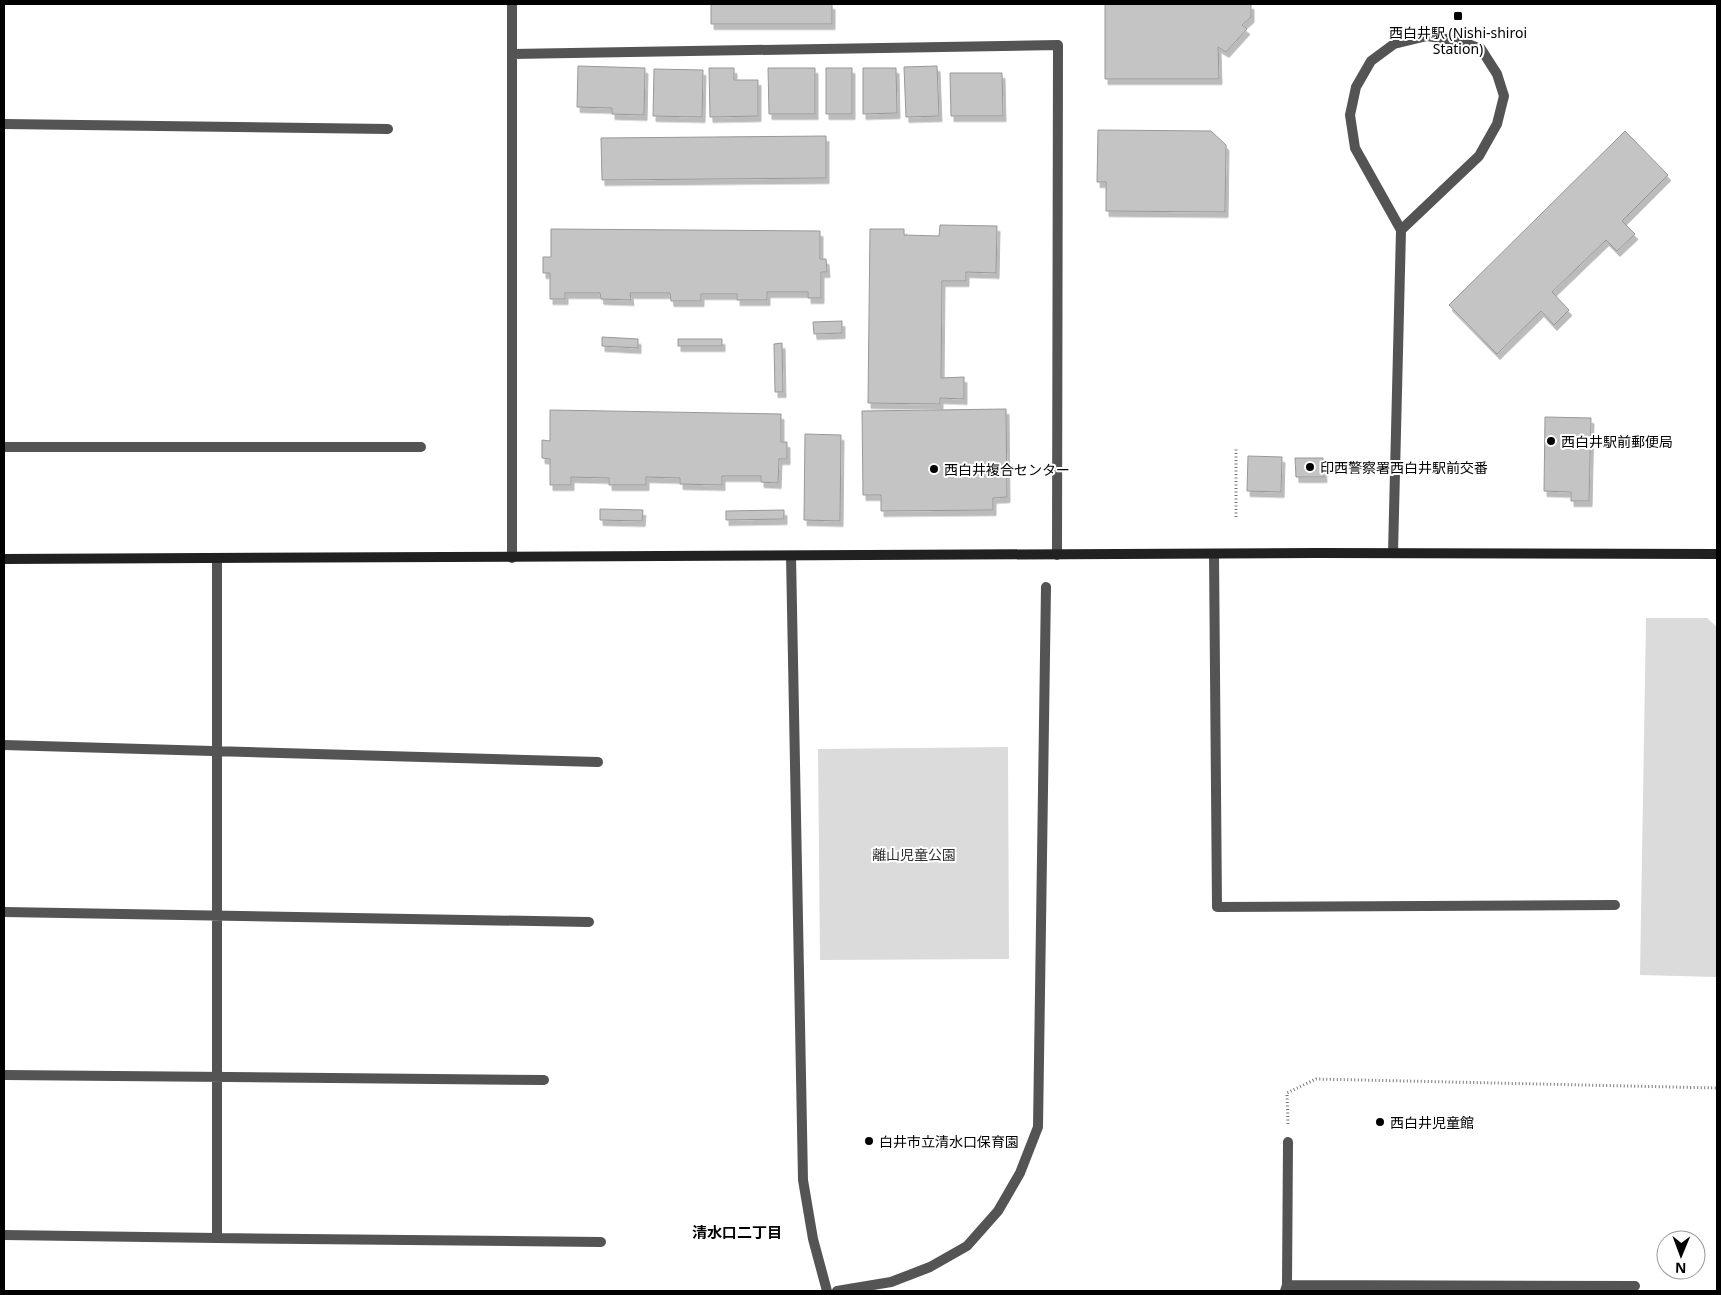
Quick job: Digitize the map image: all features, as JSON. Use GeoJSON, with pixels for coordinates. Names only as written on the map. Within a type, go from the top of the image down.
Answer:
{"type":"FeatureCollection","features":[{"type":"Feature","properties":{"kind":"street"},"geometry":{"type":"LineString","coordinates":[[512,4],[512,558]]}},
{"type":"Feature","properties":{"kind":"street"},"geometry":{"type":"LineString","coordinates":[[1393,553],[1401,230],[1355,148],[1350,114],[1356,87],[1371,61],[1394,44],[1427,36],[1460,41],[1481,48],[1497,74],[1504,96],[1497,124],[1479,156],[1401,230]]}},
{"type":"Feature","properties":{"kind":"street"},"geometry":{"type":"LineString","coordinates":[[512,54],[1058,45],[1056,555]]}},
{"type":"Feature","properties":{"kind":"street"},"geometry":{"type":"LineString","coordinates":[[4,124],[388,129]]}},
{"type":"Feature","properties":{"kind":"street"},"geometry":{"type":"LineString","coordinates":[[4,447],[421,447]]}},
{"type":"Feature","properties":{"kind":"street"},"geometry":{"type":"LineString","coordinates":[[4,559],[1393,553],[1717,554]]}},
{"type":"Feature","properties":{"kind":"street"},"geometry":{"type":"LineString","coordinates":[[1214,554],[1217,907],[1615,905]]}},
{"type":"Feature","properties":{"kind":"street"},"geometry":{"type":"LineString","coordinates":[[791,556],[803,1180],[813,1239],[827,1291]]}},
{"type":"Feature","properties":{"kind":"street"},"geometry":{"type":"LineString","coordinates":[[217,559],[217,1238]]}},
{"type":"Feature","properties":{"kind":"street"},"geometry":{"type":"LineString","coordinates":[[837,1291],[891,1282],[930,1267],[967,1246],[998,1211],[1012,1188],[1038,1127],[1046,587]]}},
{"type":"Feature","properties":{"kind":"street"},"geometry":{"type":"LineString","coordinates":[[4,745],[598,762]]}},
{"type":"Feature","properties":{"kind":"street"},"geometry":{"type":"LineString","coordinates":[[4,912],[589,922]]}},
{"type":"Feature","properties":{"kind":"street"},"geometry":{"type":"LineString","coordinates":[[4,1075],[544,1080]]}},
{"type":"Feature","properties":{"kind":"street"},"geometry":{"type":"LineString","coordinates":[[1288,1142],[1286,1288],[1635,1286]]}},
{"type":"Feature","properties":{"kind":"street"},"geometry":{"type":"LineString","coordinates":[[4,1235],[601,1242]]}},
{"type":"Feature","properties":{"kind":"path"},"geometry":{"type":"LineString","coordinates":[[1236,448],[1236,517]]}},
{"type":"Feature","properties":{"kind":"path"},"geometry":{"type":"LineString","coordinates":[[1288,1142],[1287,1093],[1316,1079],[1717,1088]]}},
{"type":"Feature","properties":{"kind":"green space"},"geometry":{"type":"Polygon","coordinates":[[[1646,618],[1707,618],[1717,627],[1717,977],[1640,975],[1646,618]]]}},
{"type":"Feature","properties":{"kind":"green space","name":"離山児童公園"},"geometry":{"type":"Polygon","coordinates":[[[1008,747],[1009,959],[820,960],[818,749],[1008,747]]]}},
{"type":"Feature","properties":{"kind":"building"},"geometry":{"type":"Polygon","coordinates":[[[711,4],[832,4],[832,24],[711,24],[711,4]]]}},
{"type":"Feature","properties":{"kind":"building"},"geometry":{"type":"Polygon","coordinates":[[[1105,4],[1251,4],[1251,17],[1242,25],[1247,29],[1226,52],[1218,47],[1219,79],[1105,79],[1105,4]]]}},
{"type":"Feature","properties":{"kind":"building"},"geometry":{"type":"Polygon","coordinates":[[[578,66],[645,68],[644,115],[612,114],[612,108],[577,107],[578,66]]]}},
{"type":"Feature","properties":{"kind":"building"},"geometry":{"type":"Polygon","coordinates":[[[937,66],[939,116],[906,117],[904,67],[937,66]]]}},
{"type":"Feature","properties":{"kind":"building"},"geometry":{"type":"Polygon","coordinates":[[[709,68],[734,68],[734,80],[758,80],[758,116],[710,117],[709,68]]]}},
{"type":"Feature","properties":{"kind":"building"},"geometry":{"type":"Polygon","coordinates":[[[768,68],[815,68],[815,114],[769,114],[768,68]]]}},
{"type":"Feature","properties":{"kind":"building"},"geometry":{"type":"Polygon","coordinates":[[[826,68],[852,68],[852,114],[826,114],[826,68]]]}},
{"type":"Feature","properties":{"kind":"building"},"geometry":{"type":"Polygon","coordinates":[[[863,68],[896,68],[897,113],[863,114],[863,68]]]}},
{"type":"Feature","properties":{"kind":"building"},"geometry":{"type":"Polygon","coordinates":[[[654,69],[703,70],[702,117],[653,116],[654,69]]]}},
{"type":"Feature","properties":{"kind":"building"},"geometry":{"type":"Polygon","coordinates":[[[950,73],[1002,73],[1003,116],[951,116],[950,73]]]}},
{"type":"Feature","properties":{"kind":"building"},"geometry":{"type":"Polygon","coordinates":[[[1098,130],[1211,131],[1226,145],[1225,212],[1106,211],[1106,182],[1097,182],[1098,130]]]}},
{"type":"Feature","properties":{"kind":"building"},"geometry":{"type":"Polygon","coordinates":[[[1625,131],[1668,175],[1622,221],[1635,234],[1617,251],[1606,240],[1552,292],[1569,310],[1554,325],[1541,311],[1497,354],[1449,305],[1625,131]]]}},
{"type":"Feature","properties":{"kind":"building"},"geometry":{"type":"Polygon","coordinates":[[[826,136],[826,178],[602,180],[601,138],[826,136]]]}},
{"type":"Feature","properties":{"kind":"building"},"geometry":{"type":"Polygon","coordinates":[[[940,225],[997,226],[996,273],[966,272],[966,281],[942,281],[941,378],[964,377],[964,399],[940,398],[940,404],[868,403],[870,229],[904,229],[904,235],[939,236],[940,225]]]}},
{"type":"Feature","properties":{"kind":"building"},"geometry":{"type":"Polygon","coordinates":[[[551,229],[820,231],[820,259],[826,259],[827,272],[821,272],[821,298],[808,298],[808,292],[767,292],[767,300],[737,300],[737,294],[701,294],[701,301],[671,301],[670,293],[630,293],[631,300],[601,299],[600,293],[565,293],[565,299],[550,299],[550,273],[543,273],[543,257],[551,257],[551,229]]]}},
{"type":"Feature","properties":{"kind":"building"},"geometry":{"type":"Polygon","coordinates":[[[842,321],[842,333],[814,334],[813,322],[842,321]]]}},
{"type":"Feature","properties":{"kind":"building"},"geometry":{"type":"Polygon","coordinates":[[[602,337],[638,339],[638,348],[602,346],[602,337]]]}},
{"type":"Feature","properties":{"kind":"building"},"geometry":{"type":"Polygon","coordinates":[[[678,339],[722,339],[722,346],[678,346],[678,339]]]}},
{"type":"Feature","properties":{"kind":"building"},"geometry":{"type":"Polygon","coordinates":[[[782,343],[783,392],[775,392],[774,344],[782,343]]]}},
{"type":"Feature","properties":{"kind":"building"},"geometry":{"type":"Polygon","coordinates":[[[1006,409],[1007,497],[993,498],[993,510],[881,511],[881,495],[863,495],[862,411],[1006,409]]]}},
{"type":"Feature","properties":{"kind":"building"},"geometry":{"type":"Polygon","coordinates":[[[550,410],[781,414],[781,442],[787,442],[787,459],[779,459],[778,483],[761,482],[761,476],[722,476],[722,485],[680,484],[680,478],[646,477],[646,485],[609,485],[609,478],[571,477],[571,485],[550,485],[550,459],[542,458],[542,440],[550,441],[550,410]]]}},
{"type":"Feature","properties":{"kind":"building"},"geometry":{"type":"Polygon","coordinates":[[[1545,417],[1591,418],[1589,501],[1571,501],[1571,492],[1544,491],[1545,417]]]}},
{"type":"Feature","properties":{"kind":"building"},"geometry":{"type":"Polygon","coordinates":[[[805,434],[841,435],[840,521],[804,520],[805,434]]]}},
{"type":"Feature","properties":{"kind":"building"},"geometry":{"type":"Polygon","coordinates":[[[1248,456],[1282,457],[1281,492],[1247,491],[1248,456]]]}},
{"type":"Feature","properties":{"kind":"building"},"geometry":{"type":"Polygon","coordinates":[[[1295,458],[1323,458],[1324,477],[1296,477],[1295,458]]]}},
{"type":"Feature","properties":{"kind":"building"},"geometry":{"type":"Polygon","coordinates":[[[600,509],[643,510],[642,521],[600,520],[600,509]]]}},
{"type":"Feature","properties":{"kind":"building"},"geometry":{"type":"Polygon","coordinates":[[[784,510],[784,519],[726,520],[726,511],[784,510]]]}},
{"type":"Feature","properties":{"kind":"place","name":"西白井駅 (Nishi-shiroi Station)"},"geometry":{"type":"Point","coordinates":[1458,16]}},
{"type":"Feature","properties":{"kind":"place","name":"西白井駅前郵便局"},"geometry":{"type":"Point","coordinates":[1551,441]}},
{"type":"Feature","properties":{"kind":"place","name":"印西警察署西白井駅前交番"},"geometry":{"type":"Point","coordinates":[1310,467]}},
{"type":"Feature","properties":{"kind":"place","name":"西白井複合センター"},"geometry":{"type":"Point","coordinates":[934,469]}},
{"type":"Feature","properties":{"kind":"place","name":"西白井児童館"},"geometry":{"type":"Point","coordinates":[1380,1122]}},
{"type":"Feature","properties":{"kind":"place","name":"白井市立清水口保育園"},"geometry":{"type":"Point","coordinates":[869,1141]}},
{"type":"Feature","properties":{"kind":"district","name":"清水口二丁目"},"geometry":{"type":"Point","coordinates":[737,1232]}}]}
